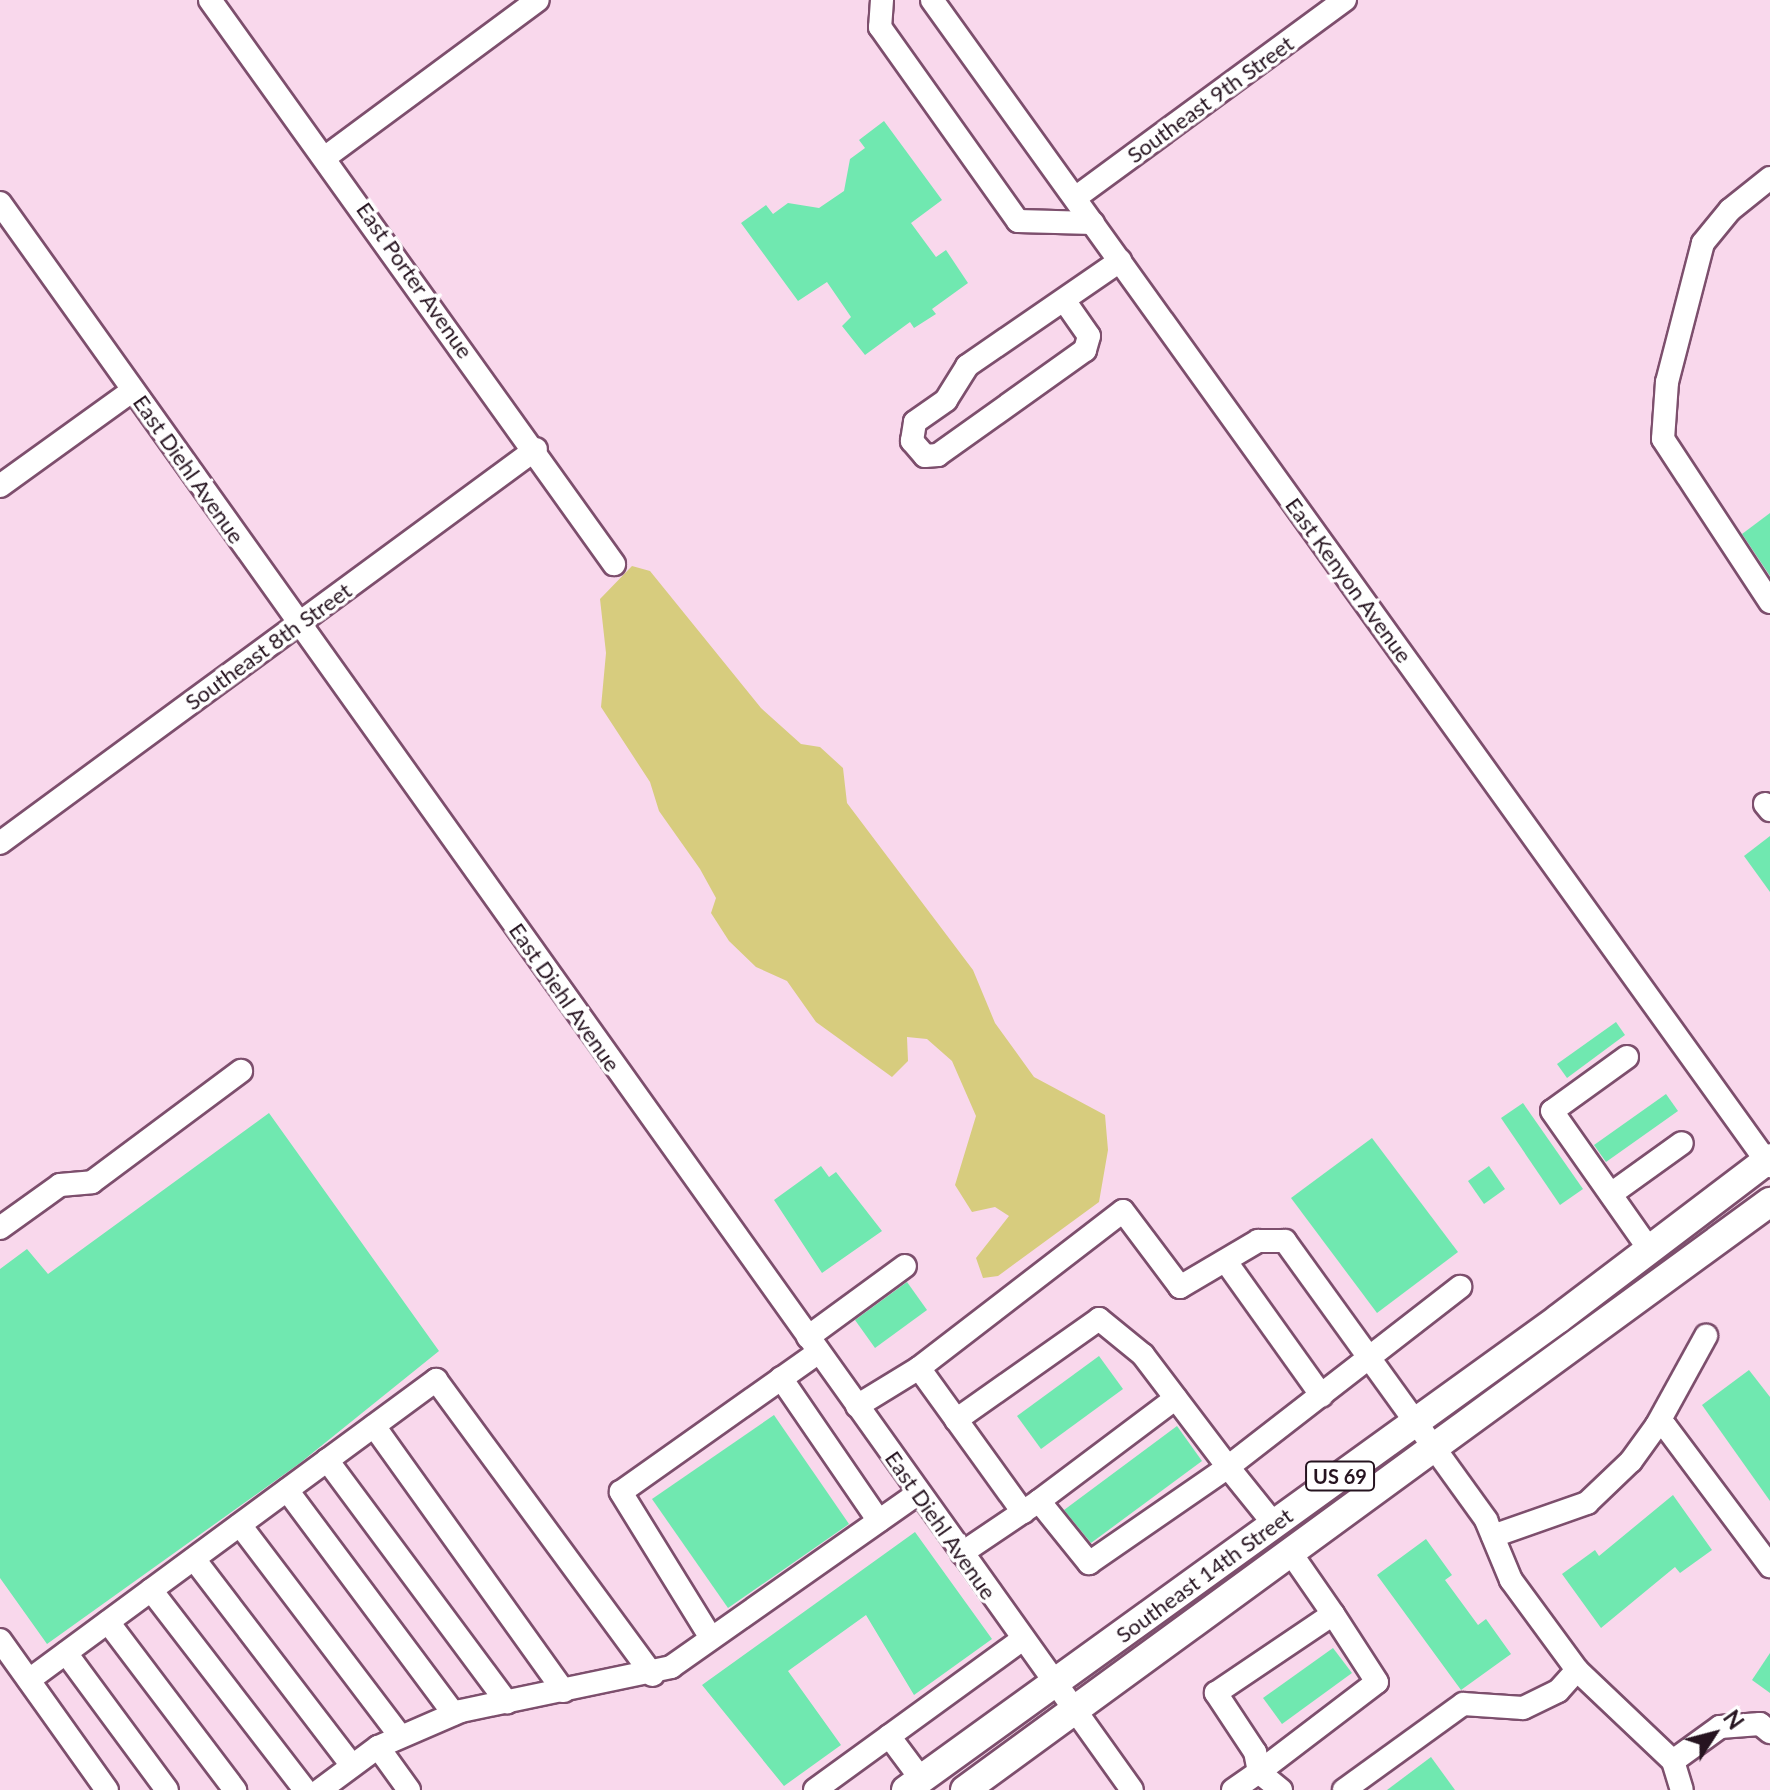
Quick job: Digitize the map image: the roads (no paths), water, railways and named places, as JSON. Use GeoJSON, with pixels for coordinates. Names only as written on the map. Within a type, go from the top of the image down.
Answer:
{"type":"FeatureCollection","features":[{"type":"Feature","properties":{"kind":"main road","name":"Southeast 14th Street"},"geometry":{"type":"LineString","coordinates":[[914,1784],[1417,1421],[1769,1161]]}},
{"type":"Feature","properties":{"kind":"main road","name":"Southeast 14th Street"},"geometry":{"type":"LineString","coordinates":[[965,1790],[1770,1202]]}},
{"type":"Feature","properties":{"kind":"street","name":"East Porter Avenue"},"geometry":{"type":"LineString","coordinates":[[210,0],[327,156],[614,564]]}},
{"type":"Feature","properties":{"kind":"street"},"geometry":{"type":"LineString","coordinates":[[327,156],[538,0]]}},
{"type":"Feature","properties":{"kind":"street"},"geometry":{"type":"LineString","coordinates":[[882,0],[880,27],[1018,221],[1093,223]]}},
{"type":"Feature","properties":{"kind":"street","name":"East Kenyon Avenue"},"geometry":{"type":"LineString","coordinates":[[932,0],[1769,1161]]}},
{"type":"Feature","properties":{"kind":"street","name":"Southeast 9th Street"},"geometry":{"type":"LineString","coordinates":[[1075,198],[1345,0]]}},
{"type":"Feature","properties":{"kind":"street"},"geometry":{"type":"LineString","coordinates":[[1770,178],[1730,210],[1703,243],[1667,382],[1663,439],[1770,602]]}},
{"type":"Feature","properties":{"kind":"street","name":"East Diehl Avenue"},"geometry":{"type":"LineString","coordinates":[[0,203],[1132,1790]]}},
{"type":"Feature","properties":{"kind":"street"},"geometry":{"type":"LineString","coordinates":[[1066,303],[1089,336],[1085,350],[938,455],[925,456],[912,441],[915,422],[946,400],[967,366],[1052,305],[1066,303],[1120,261]]}},
{"type":"Feature","properties":{"kind":"street"},"geometry":{"type":"LineString","coordinates":[[0,486],[133,390]]}},
{"type":"Feature","properties":{"kind":"street","name":"Southeast 8th Street"},"geometry":{"type":"LineString","coordinates":[[0,843],[536,449]]}},
{"type":"Feature","properties":{"kind":"street"},"geometry":{"type":"LineString","coordinates":[[1627,1057],[1552,1111],[1649,1249]]}},
{"type":"Feature","properties":{"kind":"street"},"geometry":{"type":"LineString","coordinates":[[0,1228],[60,1185],[92,1182],[241,1071]]}},
{"type":"Feature","properties":{"kind":"street"},"geometry":{"type":"LineString","coordinates":[[1611,1194],[1682,1143]]}},
{"type":"Feature","properties":{"kind":"street"},"geometry":{"type":"LineString","coordinates":[[857,1406],[919,1368],[1123,1211],[1180,1287],[1227,1263],[1258,1241],[1285,1241],[1435,1446],[1493,1536],[1511,1580],[1577,1670],[1673,1761],[1682,1790]]}},
{"type":"Feature","properties":{"kind":"street"},"geometry":{"type":"LineString","coordinates":[[1227,1263],[1322,1396]]}},
{"type":"Feature","properties":{"kind":"street"},"geometry":{"type":"LineString","coordinates":[[711,1638],[621,1492],[781,1378],[813,1345],[905,1266]]}},
{"type":"Feature","properties":{"kind":"street"},"geometry":{"type":"LineString","coordinates":[[919,1368],[956,1420],[1031,1507],[1089,1563],[1228,1467],[1372,1359],[1460,1287]]}},
{"type":"Feature","properties":{"kind":"street"},"geometry":{"type":"LineString","coordinates":[[956,1420],[1099,1319],[1143,1355],[1274,1524]]}},
{"type":"Feature","properties":{"kind":"street"},"geometry":{"type":"LineString","coordinates":[[1493,1536],[1587,1503],[1631,1461],[1657,1425],[1706,1336]]}},
{"type":"Feature","properties":{"kind":"street"},"geometry":{"type":"LineString","coordinates":[[781,1378],[879,1521]]}},
{"type":"Feature","properties":{"kind":"street"},"geometry":{"type":"LineString","coordinates":[[29,1680],[436,1380],[653,1675]]}},
{"type":"Feature","properties":{"kind":"street"},"geometry":{"type":"LineString","coordinates":[[962,1553],[1031,1507],[1176,1398]]}},
{"type":"Feature","properties":{"kind":"street"},"geometry":{"type":"LineString","coordinates":[[1657,1425],[1666,1427],[1770,1566]]}},
{"type":"Feature","properties":{"kind":"street"},"geometry":{"type":"LineString","coordinates":[[374,1426],[564,1691]]}},
{"type":"Feature","properties":{"kind":"street"},"geometry":{"type":"LineString","coordinates":[[327,1460],[507,1702]]}},
{"type":"Feature","properties":{"kind":"street"},"geometry":{"type":"LineString","coordinates":[[287,1490],[454,1714]]}},
{"type":"Feature","properties":{"kind":"street"},"geometry":{"type":"LineString","coordinates":[[320,1790],[378,1747],[454,1714],[653,1675],[919,1493]]}},
{"type":"Feature","properties":{"kind":"street"},"geometry":{"type":"LineString","coordinates":[[240,1525],[400,1736]]}},
{"type":"Feature","properties":{"kind":"street"},"geometry":{"type":"LineString","coordinates":[[1233,1790],[1377,1682],[1290,1552]]}},
{"type":"Feature","properties":{"kind":"street"},"geometry":{"type":"LineString","coordinates":[[194,1559],[352,1766]]}},
{"type":"Feature","properties":{"kind":"street"},"geometry":{"type":"LineString","coordinates":[[151,1590],[305,1790]]}},
{"type":"Feature","properties":{"kind":"street"},"geometry":{"type":"LineString","coordinates":[[1281,1790],[1259,1772],[1255,1752],[1216,1693],[1333,1614]]}},
{"type":"Feature","properties":{"kind":"street"},"geometry":{"type":"LineString","coordinates":[[108,1622],[235,1790]]}},
{"type":"Feature","properties":{"kind":"street"},"geometry":{"type":"LineString","coordinates":[[830,1786],[889,1736],[1023,1639]]}},
{"type":"Feature","properties":{"kind":"street"},"geometry":{"type":"LineString","coordinates":[[0,1640],[107,1790]]}},
{"type":"Feature","properties":{"kind":"street"},"geometry":{"type":"LineString","coordinates":[[66,1653],[167,1790]]}},
{"type":"Feature","properties":{"kind":"street"},"geometry":{"type":"LineString","coordinates":[[1344,1790],[1463,1704],[1523,1708],[1558,1691],[1577,1670]]}},
{"type":"Feature","properties":{"kind":"street"},"geometry":{"type":"LineString","coordinates":[[1673,1761],[1720,1727],[1760,1724],[1770,1732]]}},
{"type":"Feature","properties":{"kind":"street"},"geometry":{"type":"LineString","coordinates":[[889,1736],[914,1784]]}},
{"type":"Feature","properties":{"kind":"street"},"geometry":{"type":"LineString","coordinates":[[378,1747],[409,1790]]}}]}
